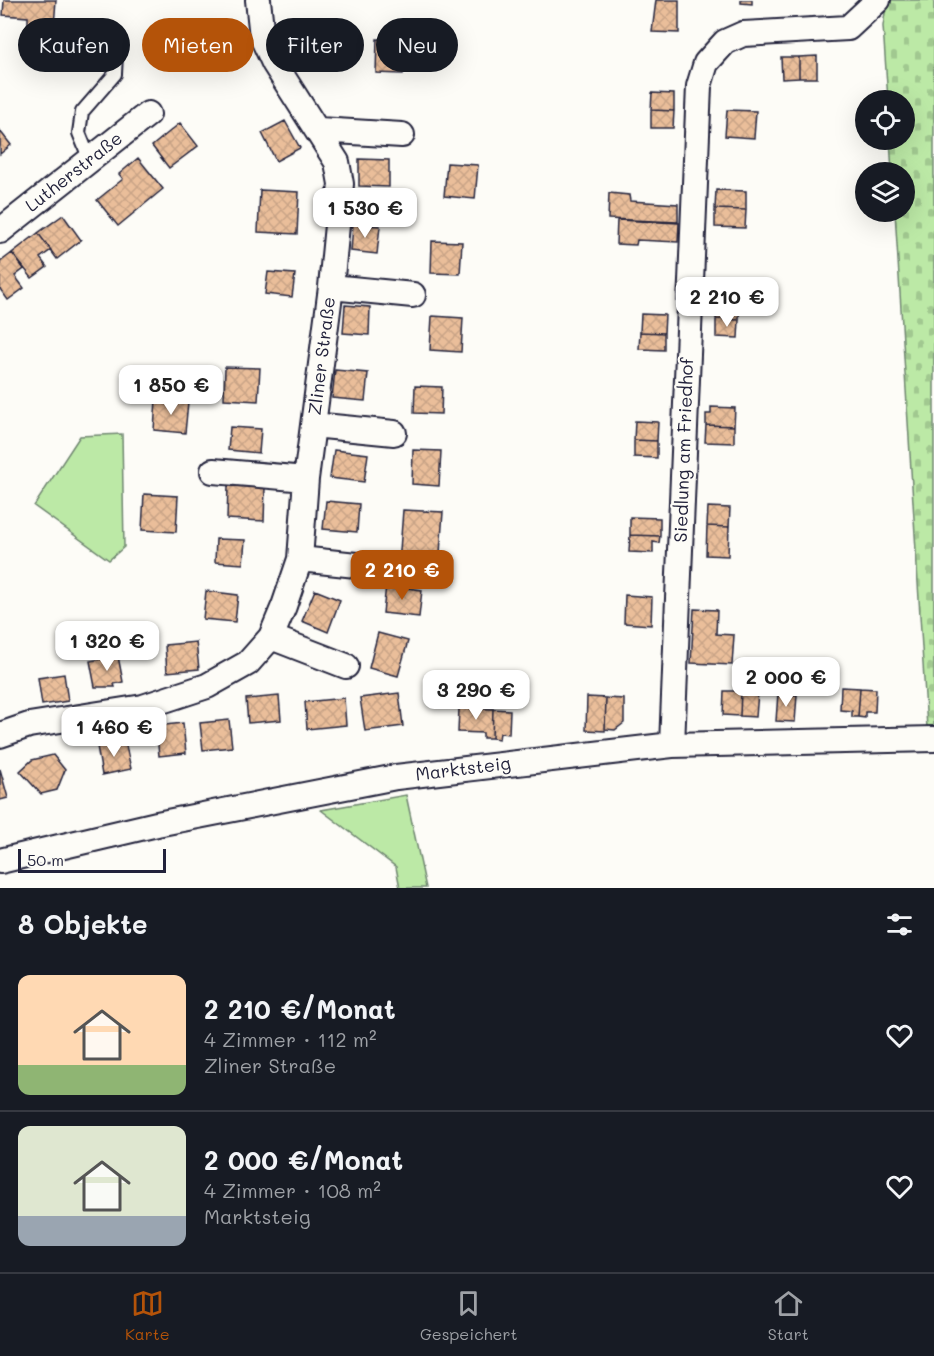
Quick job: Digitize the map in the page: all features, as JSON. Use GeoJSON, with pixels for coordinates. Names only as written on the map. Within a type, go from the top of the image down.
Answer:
{"type":"FeatureCollection","features":[{"type":"Feature","properties":{"kind":"street","name":"Zliner Straße"},"geometry":{"type":"LineString","coordinates":[[0,735],[29,725],[143,707],[207,687],[249,663],[271,637],[300,559],[306,479],[332,287],[341,184],[337,162],[319,130],[294,96],[262,37],[258,0]]}},
{"type":"Feature","properties":{"kind":"street","name":"Siedlung am Friedhof"},"geometry":{"type":"LineString","coordinates":[[672,745],[699,86],[706,63],[725,42],[743,34],[848,28],[878,0]]}},
{"type":"Feature","properties":{"kind":"street","name":"Lutherstraße"},"geometry":{"type":"LineString","coordinates":[[0,231],[148,114]]}},
{"type":"Feature","properties":{"kind":"street"},"geometry":{"type":"LineString","coordinates":[[319,130],[402,135]]}},
{"type":"Feature","properties":{"kind":"street","name":"Zliner Straße"},"geometry":{"type":"LineString","coordinates":[[332,287],[413,295]]}},
{"type":"Feature","properties":{"kind":"street","name":"Zliner Straße"},"geometry":{"type":"LineString","coordinates":[[313,425],[394,433]]}},
{"type":"Feature","properties":{"kind":"street"},"geometry":{"type":"LineString","coordinates":[[213,471],[306,479]]}},
{"type":"Feature","properties":{"kind":"street"},"geometry":{"type":"LineString","coordinates":[[300,559],[375,567]]}},
{"type":"Feature","properties":{"kind":"street"},"geometry":{"type":"LineString","coordinates":[[271,637],[346,666]]}},
{"type":"Feature","properties":{"kind":"street","name":"Marktsteig"},"geometry":{"type":"LineString","coordinates":[[0,861],[157,824],[396,777],[672,745],[934,739]]}},
{"type":"Feature","properties":{"kind":"lane"},"geometry":{"type":"LineString","coordinates":[[90,160],[79,133],[82,112],[115,72]]}},
{"type":"Feature","properties":{"kind":"green space"},"geometry":{"type":"Polygon","coordinates":[[[887,0],[934,0],[934,727],[927,728],[896,222],[915,222],[915,162],[891,162],[891,150],[915,150],[915,90],[887,90],[883,26],[887,0]]]}},
{"type":"Feature","properties":{"kind":"green space"},"geometry":{"type":"Polygon","coordinates":[[[122,434],[124,547],[109,560],[34,506],[80,436],[122,434]]]}},
{"type":"Feature","properties":{"kind":"green space"},"geometry":{"type":"Polygon","coordinates":[[[406,795],[426,888],[400,888],[396,867],[321,810],[406,795]]]}},
{"type":"Feature","properties":{"kind":"building"},"geometry":{"type":"Polygon","coordinates":[[[4,0],[56,0],[55,18],[3,15],[4,0]]]}},
{"type":"Feature","properties":{"kind":"building"},"geometry":{"type":"Polygon","coordinates":[[[656,0],[679,0],[679,33],[652,32],[656,0]]]}},
{"type":"Feature","properties":{"kind":"building"},"geometry":{"type":"Polygon","coordinates":[[[741,0],[752,0],[752,4],[741,3],[741,0]]]}},
{"type":"Feature","properties":{"kind":"building"},"geometry":{"type":"Polygon","coordinates":[[[817,56],[817,78],[799,78],[799,57],[817,56]]]}},
{"type":"Feature","properties":{"kind":"building"},"geometry":{"type":"Polygon","coordinates":[[[781,57],[799,57],[799,78],[782,79],[781,57]]]}},
{"type":"Feature","properties":{"kind":"building"},"geometry":{"type":"Polygon","coordinates":[[[376,72],[403,72],[403,74],[376,72]]]}},
{"type":"Feature","properties":{"kind":"building"},"geometry":{"type":"Polygon","coordinates":[[[652,93],[674,94],[674,111],[651,110],[652,93]]]}},
{"type":"Feature","properties":{"kind":"building"},"geometry":{"type":"Polygon","coordinates":[[[651,110],[674,111],[673,128],[651,128],[651,110]]]}},
{"type":"Feature","properties":{"kind":"building"},"geometry":{"type":"Polygon","coordinates":[[[727,110],[756,111],[754,138],[725,136],[727,110]]]}},
{"type":"Feature","properties":{"kind":"building"},"geometry":{"type":"Polygon","coordinates":[[[285,121],[300,148],[276,161],[262,133],[285,121]]]}},
{"type":"Feature","properties":{"kind":"building"},"geometry":{"type":"Polygon","coordinates":[[[180,123],[198,146],[169,168],[152,146],[180,123]]]}},
{"type":"Feature","properties":{"kind":"building"},"geometry":{"type":"Polygon","coordinates":[[[0,131],[11,145],[0,154],[0,131]]]}},
{"type":"Feature","properties":{"kind":"building"},"geometry":{"type":"Polygon","coordinates":[[[138,158],[163,189],[118,226],[97,200],[123,179],[119,174],[138,158]]]}},
{"type":"Feature","properties":{"kind":"building"},"geometry":{"type":"Polygon","coordinates":[[[359,159],[389,160],[389,187],[359,186],[359,159]]]}},
{"type":"Feature","properties":{"kind":"building"},"geometry":{"type":"Polygon","coordinates":[[[447,163],[478,165],[475,199],[444,196],[447,163]]]}},
{"type":"Feature","properties":{"kind":"building"},"geometry":{"type":"Polygon","coordinates":[[[260,190],[299,192],[297,234],[258,232],[260,190]]]}},
{"type":"Feature","properties":{"kind":"building"},"geometry":{"type":"Polygon","coordinates":[[[716,190],[746,191],[746,210],[715,209],[716,190]]]}},
{"type":"Feature","properties":{"kind":"building"},"geometry":{"type":"Polygon","coordinates":[[[609,193],[629,195],[630,201],[678,204],[678,222],[608,219],[609,193]]]}},
{"type":"Feature","properties":{"kind":"building"},"geometry":{"type":"Polygon","coordinates":[[[715,209],[746,210],[745,228],[715,227],[715,209]]]}},
{"type":"Feature","properties":{"kind":"building"},"geometry":{"type":"Polygon","coordinates":[[[63,215],[81,240],[57,259],[38,233],[63,215]]]}},
{"type":"Feature","properties":{"kind":"building"},"geometry":{"type":"Polygon","coordinates":[[[617,220],[679,223],[678,242],[637,240],[636,245],[616,244],[617,220]]]}},
{"type":"Feature","properties":{"kind":"building"},"geometry":{"type":"Polygon","coordinates":[[[353,224],[380,226],[377,254],[351,251],[353,224]]]}},
{"type":"Feature","properties":{"kind":"building"},"geometry":{"type":"Polygon","coordinates":[[[38,233],[51,250],[40,258],[47,267],[32,278],[12,253],[38,233]]]}},
{"type":"Feature","properties":{"kind":"building"},"geometry":{"type":"Polygon","coordinates":[[[432,241],[462,242],[460,274],[431,273],[432,241]]]}},
{"type":"Feature","properties":{"kind":"building"},"geometry":{"type":"Polygon","coordinates":[[[12,253],[24,269],[15,276],[24,288],[8,300],[0,289],[0,262],[12,253]]]}},
{"type":"Feature","properties":{"kind":"building"},"geometry":{"type":"Polygon","coordinates":[[[268,272],[295,274],[292,297],[265,294],[268,272]]]}},
{"type":"Feature","properties":{"kind":"building"},"geometry":{"type":"Polygon","coordinates":[[[718,290],[740,291],[739,320],[716,319],[718,290]]]}},
{"type":"Feature","properties":{"kind":"building"},"geometry":{"type":"Polygon","coordinates":[[[345,305],[370,307],[369,335],[343,333],[345,305]]]}},
{"type":"Feature","properties":{"kind":"building"},"geometry":{"type":"Polygon","coordinates":[[[641,314],[665,315],[664,333],[640,332],[641,314]]]}},
{"type":"Feature","properties":{"kind":"building"},"geometry":{"type":"Polygon","coordinates":[[[432,316],[463,318],[461,352],[430,350],[432,316]]]}},
{"type":"Feature","properties":{"kind":"building"},"geometry":{"type":"Polygon","coordinates":[[[716,319],[739,320],[738,338],[716,337],[716,319]]]}},
{"type":"Feature","properties":{"kind":"building"},"geometry":{"type":"Polygon","coordinates":[[[640,332],[664,333],[664,350],[639,349],[640,332]]]}},
{"type":"Feature","properties":{"kind":"building"},"geometry":{"type":"Polygon","coordinates":[[[225,367],[260,368],[258,401],[224,399],[225,367]]]}},
{"type":"Feature","properties":{"kind":"building"},"geometry":{"type":"Polygon","coordinates":[[[335,370],[368,373],[365,401],[332,398],[335,370]]]}},
{"type":"Feature","properties":{"kind":"building"},"geometry":{"type":"Polygon","coordinates":[[[415,386],[442,387],[441,414],[414,413],[415,386]]]}},
{"type":"Feature","properties":{"kind":"building"},"geometry":{"type":"Polygon","coordinates":[[[156,400],[188,402],[185,433],[154,430],[156,400]]]}},
{"type":"Feature","properties":{"kind":"building"},"geometry":{"type":"Polygon","coordinates":[[[711,407],[735,408],[734,426],[706,425],[706,414],[711,414],[711,407]]]}},
{"type":"Feature","properties":{"kind":"building"},"geometry":{"type":"Polygon","coordinates":[[[635,421],[658,422],[657,441],[634,440],[635,421]]]}},
{"type":"Feature","properties":{"kind":"building"},"geometry":{"type":"Polygon","coordinates":[[[706,425],[734,426],[734,443],[705,442],[706,425]]]}},
{"type":"Feature","properties":{"kind":"building"},"geometry":{"type":"Polygon","coordinates":[[[230,427],[261,429],[259,453],[228,450],[230,427]]]}},
{"type":"Feature","properties":{"kind":"building"},"geometry":{"type":"Polygon","coordinates":[[[634,440],[657,441],[657,458],[634,457],[634,440]]]}},
{"type":"Feature","properties":{"kind":"building"},"geometry":{"type":"Polygon","coordinates":[[[334,450],[368,454],[364,482],[330,478],[334,450]]]}},
{"type":"Feature","properties":{"kind":"building"},"geometry":{"type":"Polygon","coordinates":[[[413,450],[441,451],[439,486],[412,484],[413,450]]]}},
{"type":"Feature","properties":{"kind":"building"},"geometry":{"type":"Polygon","coordinates":[[[228,486],[265,487],[264,521],[227,519],[228,486]]]}},
{"type":"Feature","properties":{"kind":"building"},"geometry":{"type":"Polygon","coordinates":[[[144,494],[178,496],[176,532],[142,530],[144,494]]]}},
{"type":"Feature","properties":{"kind":"building"},"geometry":{"type":"Polygon","coordinates":[[[326,501],[359,504],[357,532],[323,529],[326,501]]]}},
{"type":"Feature","properties":{"kind":"building"},"geometry":{"type":"Polygon","coordinates":[[[708,507],[730,508],[729,527],[707,526],[708,507]]]}},
{"type":"Feature","properties":{"kind":"building"},"geometry":{"type":"Polygon","coordinates":[[[403,510],[443,512],[439,567],[399,564],[403,510]]]}},
{"type":"Feature","properties":{"kind":"building"},"geometry":{"type":"Polygon","coordinates":[[[630,517],[660,518],[660,536],[630,535],[630,517]]]}},
{"type":"Feature","properties":{"kind":"building"},"geometry":{"type":"Polygon","coordinates":[[[707,526],[729,527],[728,556],[706,555],[707,526]]]}},
{"type":"Feature","properties":{"kind":"building"},"geometry":{"type":"Polygon","coordinates":[[[630,535],[660,536],[659,543],[653,542],[653,553],[629,552],[630,535]]]}},
{"type":"Feature","properties":{"kind":"building"},"geometry":{"type":"Polygon","coordinates":[[[216,539],[245,540],[243,564],[215,562],[216,539]]]}},
{"type":"Feature","properties":{"kind":"building"},"geometry":{"type":"Polygon","coordinates":[[[386,585],[422,590],[419,617],[383,613],[386,585]]]}},
{"type":"Feature","properties":{"kind":"building"},"geometry":{"type":"Polygon","coordinates":[[[315,590],[340,600],[328,632],[302,621],[315,590]]]}},
{"type":"Feature","properties":{"kind":"building"},"geometry":{"type":"Polygon","coordinates":[[[206,591],[238,595],[235,622],[203,619],[206,591]]]}},
{"type":"Feature","properties":{"kind":"building"},"geometry":{"type":"Polygon","coordinates":[[[625,595],[652,597],[651,625],[624,623],[625,595]]]}},
{"type":"Feature","properties":{"kind":"building"},"geometry":{"type":"Polygon","coordinates":[[[694,609],[717,610],[716,634],[734,635],[732,665],[691,663],[694,609]]]}},
{"type":"Feature","properties":{"kind":"building"},"geometry":{"type":"Polygon","coordinates":[[[378,633],[408,641],[398,676],[369,668],[378,633]]]}},
{"type":"Feature","properties":{"kind":"building"},"geometry":{"type":"Polygon","coordinates":[[[196,642],[199,669],[167,672],[165,645],[196,642]]]}},
{"type":"Feature","properties":{"kind":"building"},"geometry":{"type":"Polygon","coordinates":[[[118,656],[123,682],[114,684],[115,687],[95,687],[90,661],[118,656]]]}},
{"type":"Feature","properties":{"kind":"building"},"geometry":{"type":"Polygon","coordinates":[[[64,674],[68,701],[42,705],[38,678],[64,674]]]}},
{"type":"Feature","properties":{"kind":"building"},"geometry":{"type":"Polygon","coordinates":[[[841,687],[860,688],[858,717],[852,717],[852,711],[840,710],[841,687]]]}},
{"type":"Feature","properties":{"kind":"building"},"geometry":{"type":"Polygon","coordinates":[[[860,688],[876,689],[875,712],[865,712],[865,718],[858,717],[860,688]]]}},
{"type":"Feature","properties":{"kind":"building"},"geometry":{"type":"Polygon","coordinates":[[[724,691],[741,691],[740,716],[723,715],[724,691]]]}},
{"type":"Feature","properties":{"kind":"building"},"geometry":{"type":"Polygon","coordinates":[[[741,691],[758,692],[756,717],[740,716],[741,691]]]}},
{"type":"Feature","properties":{"kind":"building"},"geometry":{"type":"Polygon","coordinates":[[[399,693],[403,726],[365,731],[360,698],[399,693]]]}},
{"type":"Feature","properties":{"kind":"building"},"geometry":{"type":"Polygon","coordinates":[[[778,693],[797,695],[795,722],[776,721],[778,693]]]}},
{"type":"Feature","properties":{"kind":"building"},"geometry":{"type":"Polygon","coordinates":[[[279,696],[281,720],[248,723],[246,699],[279,696]]]}},
{"type":"Feature","properties":{"kind":"building"},"geometry":{"type":"Polygon","coordinates":[[[587,697],[606,698],[605,731],[586,730],[587,697]]]}},
{"type":"Feature","properties":{"kind":"building"},"geometry":{"type":"Polygon","coordinates":[[[344,698],[346,725],[307,729],[305,702],[344,698]]]}},
{"type":"Feature","properties":{"kind":"building"},"geometry":{"type":"Polygon","coordinates":[[[606,698],[624,699],[624,723],[615,730],[605,729],[606,698]]]}},
{"type":"Feature","properties":{"kind":"building"},"geometry":{"type":"Polygon","coordinates":[[[459,708],[493,709],[492,738],[483,738],[483,733],[458,732],[459,708]]]}},
{"type":"Feature","properties":{"kind":"building"},"geometry":{"type":"Polygon","coordinates":[[[493,709],[510,710],[509,734],[500,733],[499,739],[492,738],[493,709]]]}},
{"type":"Feature","properties":{"kind":"building"},"geometry":{"type":"Polygon","coordinates":[[[229,720],[232,747],[203,750],[200,723],[229,720]]]}},
{"type":"Feature","properties":{"kind":"building"},"geometry":{"type":"Polygon","coordinates":[[[183,723],[186,753],[159,756],[156,726],[183,723]]]}},
{"type":"Feature","properties":{"kind":"building"},"geometry":{"type":"Polygon","coordinates":[[[125,741],[131,769],[102,775],[97,746],[125,741]]]}},
{"type":"Feature","properties":{"kind":"building"},"geometry":{"type":"Polygon","coordinates":[[[53,755],[65,770],[57,790],[41,794],[20,771],[32,760],[53,755]]]}},
{"type":"Feature","properties":{"kind":"building"},"geometry":{"type":"Polygon","coordinates":[[[0,769],[8,798],[0,800],[0,769]]]}}]}
